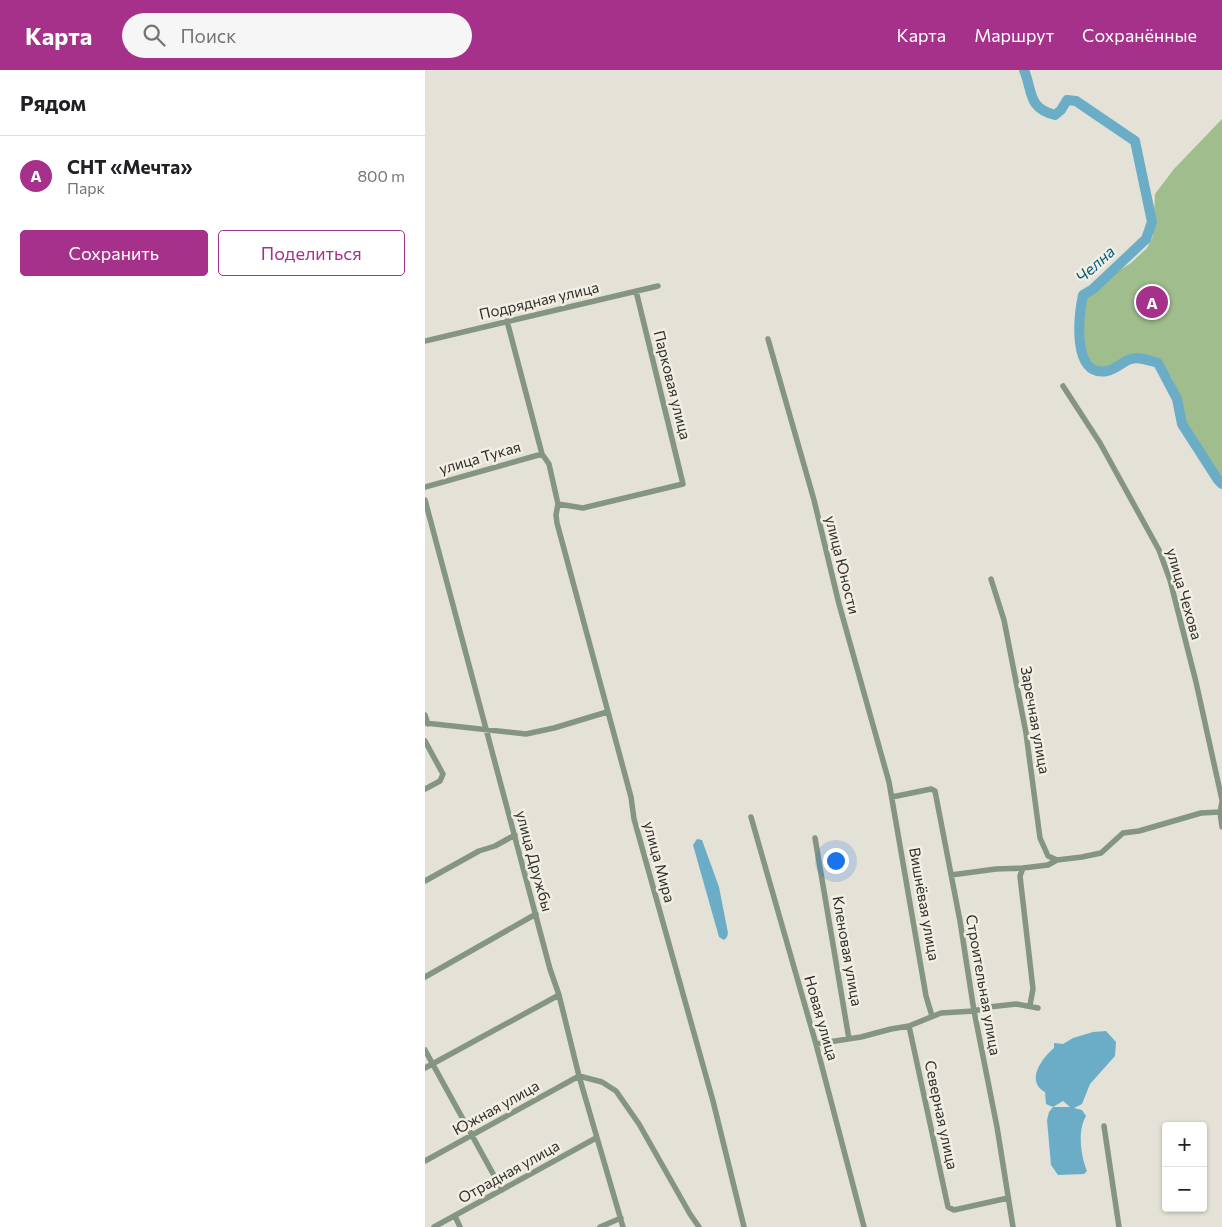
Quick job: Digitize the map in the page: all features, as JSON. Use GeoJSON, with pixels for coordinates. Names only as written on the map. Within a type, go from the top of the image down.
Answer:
{"type":"FeatureCollection","features":[{"type":"Feature","properties":{"kind":"street","name":"Подрядная улица"},"geometry":{"type":"LineString","coordinates":[[425,341],[658,286]]}},
{"type":"Feature","properties":{"kind":"street","name":"Парковая улица"},"geometry":{"type":"LineString","coordinates":[[559,504],[583,508],[683,484],[636,291]]}},
{"type":"Feature","properties":{"kind":"street","name":"улица Мира"},"geometry":{"type":"LineString","coordinates":[[507,321],[542,454],[549,464],[559,504],[555,515],[557,523],[631,797],[637,829],[713,1101],[744,1227]]}},
{"type":"Feature","properties":{"kind":"street","name":"улица Юности"},"geometry":{"type":"LineString","coordinates":[[768,339],[814,500],[839,604],[892,797]]}},
{"type":"Feature","properties":{"kind":"street","name":"улица Чехова"},"geometry":{"type":"LineString","coordinates":[[1063,386],[1100,443],[1159,550],[1170,580],[1196,682],[1222,801],[1220,812],[1222,827]]}},
{"type":"Feature","properties":{"kind":"street","name":"улица Тукая"},"geometry":{"type":"LineString","coordinates":[[425,487],[542,454]]}},
{"type":"Feature","properties":{"kind":"street","name":"улица Дружбы"},"geometry":{"type":"LineString","coordinates":[[425,500],[488,731],[550,970],[559,995],[596,1138],[623,1227]]}},
{"type":"Feature","properties":{"kind":"street","name":"Заречная улица"},"geometry":{"type":"LineString","coordinates":[[991,579],[1004,620],[1010,648],[1027,741],[1040,838],[1048,856],[1057,860]]}},
{"type":"Feature","properties":{"kind":"street"},"geometry":{"type":"LineString","coordinates":[[425,716],[427,723],[526,734],[607,712]]}},
{"type":"Feature","properties":{"kind":"street"},"geometry":{"type":"LineString","coordinates":[[425,741],[443,774],[440,781],[425,789]]}},
{"type":"Feature","properties":{"kind":"street","name":"Строительная улица"},"geometry":{"type":"LineString","coordinates":[[892,797],[933,790],[951,875],[974,1012],[997,1126],[1013,1227]]}},
{"type":"Feature","properties":{"kind":"street","name":"Вишнёвая улица"},"geometry":{"type":"LineString","coordinates":[[892,797],[932,1016]]}},
{"type":"Feature","properties":{"kind":"street"},"geometry":{"type":"LineString","coordinates":[[951,875],[1049,865],[1057,860],[1101,853],[1123,833],[1139,831],[1201,813],[1220,812]]}},
{"type":"Feature","properties":{"kind":"street","name":"Новая улица"},"geometry":{"type":"LineString","coordinates":[[751,817],[816,1044],[864,1227]]}},
{"type":"Feature","properties":{"kind":"street"},"geometry":{"type":"LineString","coordinates":[[425,881],[479,851],[515,835]]}},
{"type":"Feature","properties":{"kind":"street","name":"Кленовая улица"},"geometry":{"type":"LineString","coordinates":[[815,838],[849,1039]]}},
{"type":"Feature","properties":{"kind":"street"},"geometry":{"type":"LineString","coordinates":[[1023,868],[1020,876],[1033,989],[1029,1005]]}},
{"type":"Feature","properties":{"kind":"street"},"geometry":{"type":"LineString","coordinates":[[425,977],[536,914]]}},
{"type":"Feature","properties":{"kind":"street"},"geometry":{"type":"LineString","coordinates":[[425,1068],[559,995]]}},
{"type":"Feature","properties":{"kind":"street"},"geometry":{"type":"LineString","coordinates":[[816,1044],[909,1026],[941,1013],[974,1012],[989,1007],[1016,1004],[1038,1008]]}},
{"type":"Feature","properties":{"kind":"street","name":"Северная улица"},"geometry":{"type":"LineString","coordinates":[[909,1026],[948,1207],[951,1209],[1008,1198]]}},
{"type":"Feature","properties":{"kind":"street"},"geometry":{"type":"LineString","coordinates":[[425,1050],[502,1190]]}},
{"type":"Feature","properties":{"kind":"street"},"geometry":{"type":"LineString","coordinates":[[579,1076],[602,1082],[616,1091],[639,1124],[699,1227]]}},
{"type":"Feature","properties":{"kind":"street","name":"Южная улица"},"geometry":{"type":"LineString","coordinates":[[425,1161],[579,1076]]}},
{"type":"Feature","properties":{"kind":"street"},"geometry":{"type":"LineString","coordinates":[[1104,1126],[1119,1227]]}},
{"type":"Feature","properties":{"kind":"street","name":"Отрадная улица"},"geometry":{"type":"LineString","coordinates":[[434,1227],[596,1138]]}},
{"type":"Feature","properties":{"kind":"street"},"geometry":{"type":"LineString","coordinates":[[455,1216],[460,1227]]}},
{"type":"Feature","properties":{"kind":"street"},"geometry":{"type":"LineString","coordinates":[[600,1227],[621,1218]]}},
{"type":"Feature","properties":{"kind":"green space"},"geometry":{"type":"Polygon","coordinates":[[[1222,119],[1222,481],[1195,442],[1181,410],[1172,378],[1164,368],[1155,364],[1133,361],[1111,373],[1093,369],[1083,351],[1080,306],[1084,294],[1091,294],[1097,291],[1112,275],[1131,263],[1147,248],[1153,236],[1155,194],[1174,169],[1222,119]]]}},
{"type":"Feature","properties":{"kind":"water"},"geometry":{"type":"Polygon","coordinates":[[[697,839],[702,840],[719,887],[728,933],[724,940],[719,937],[693,845],[697,839]]]}},
{"type":"Feature","properties":{"kind":"water"},"geometry":{"type":"Polygon","coordinates":[[[1106,1031],[1116,1042],[1115,1056],[1090,1084],[1082,1104],[1074,1108],[1082,1110],[1086,1116],[1081,1136],[1083,1158],[1087,1171],[1084,1174],[1058,1175],[1051,1165],[1047,1120],[1049,1112],[1053,1107],[1046,1104],[1045,1092],[1036,1082],[1036,1076],[1041,1063],[1054,1048],[1054,1043],[1063,1044],[1073,1038],[1093,1032],[1106,1031]],[[1063,1101],[1053,1107],[1070,1107],[1063,1101]]]}},
{"type":"Feature","properties":{"kind":"waterway","name":"Челна"},"geometry":{"type":"LineString","coordinates":[[1024,70],[1032,98],[1046,112],[1055,115],[1061,110],[1067,100],[1076,101],[1135,141],[1152,222],[1146,239],[1093,289],[1083,295],[1079,329],[1080,343],[1087,365],[1095,371],[1107,371],[1134,358],[1158,363],[1177,399],[1182,424],[1222,484]]}},
{"type":"Feature","properties":{"kind":"place","name":"СНТ «Мечта»"},"geometry":{"type":"Point","coordinates":[1152,302]}}]}
